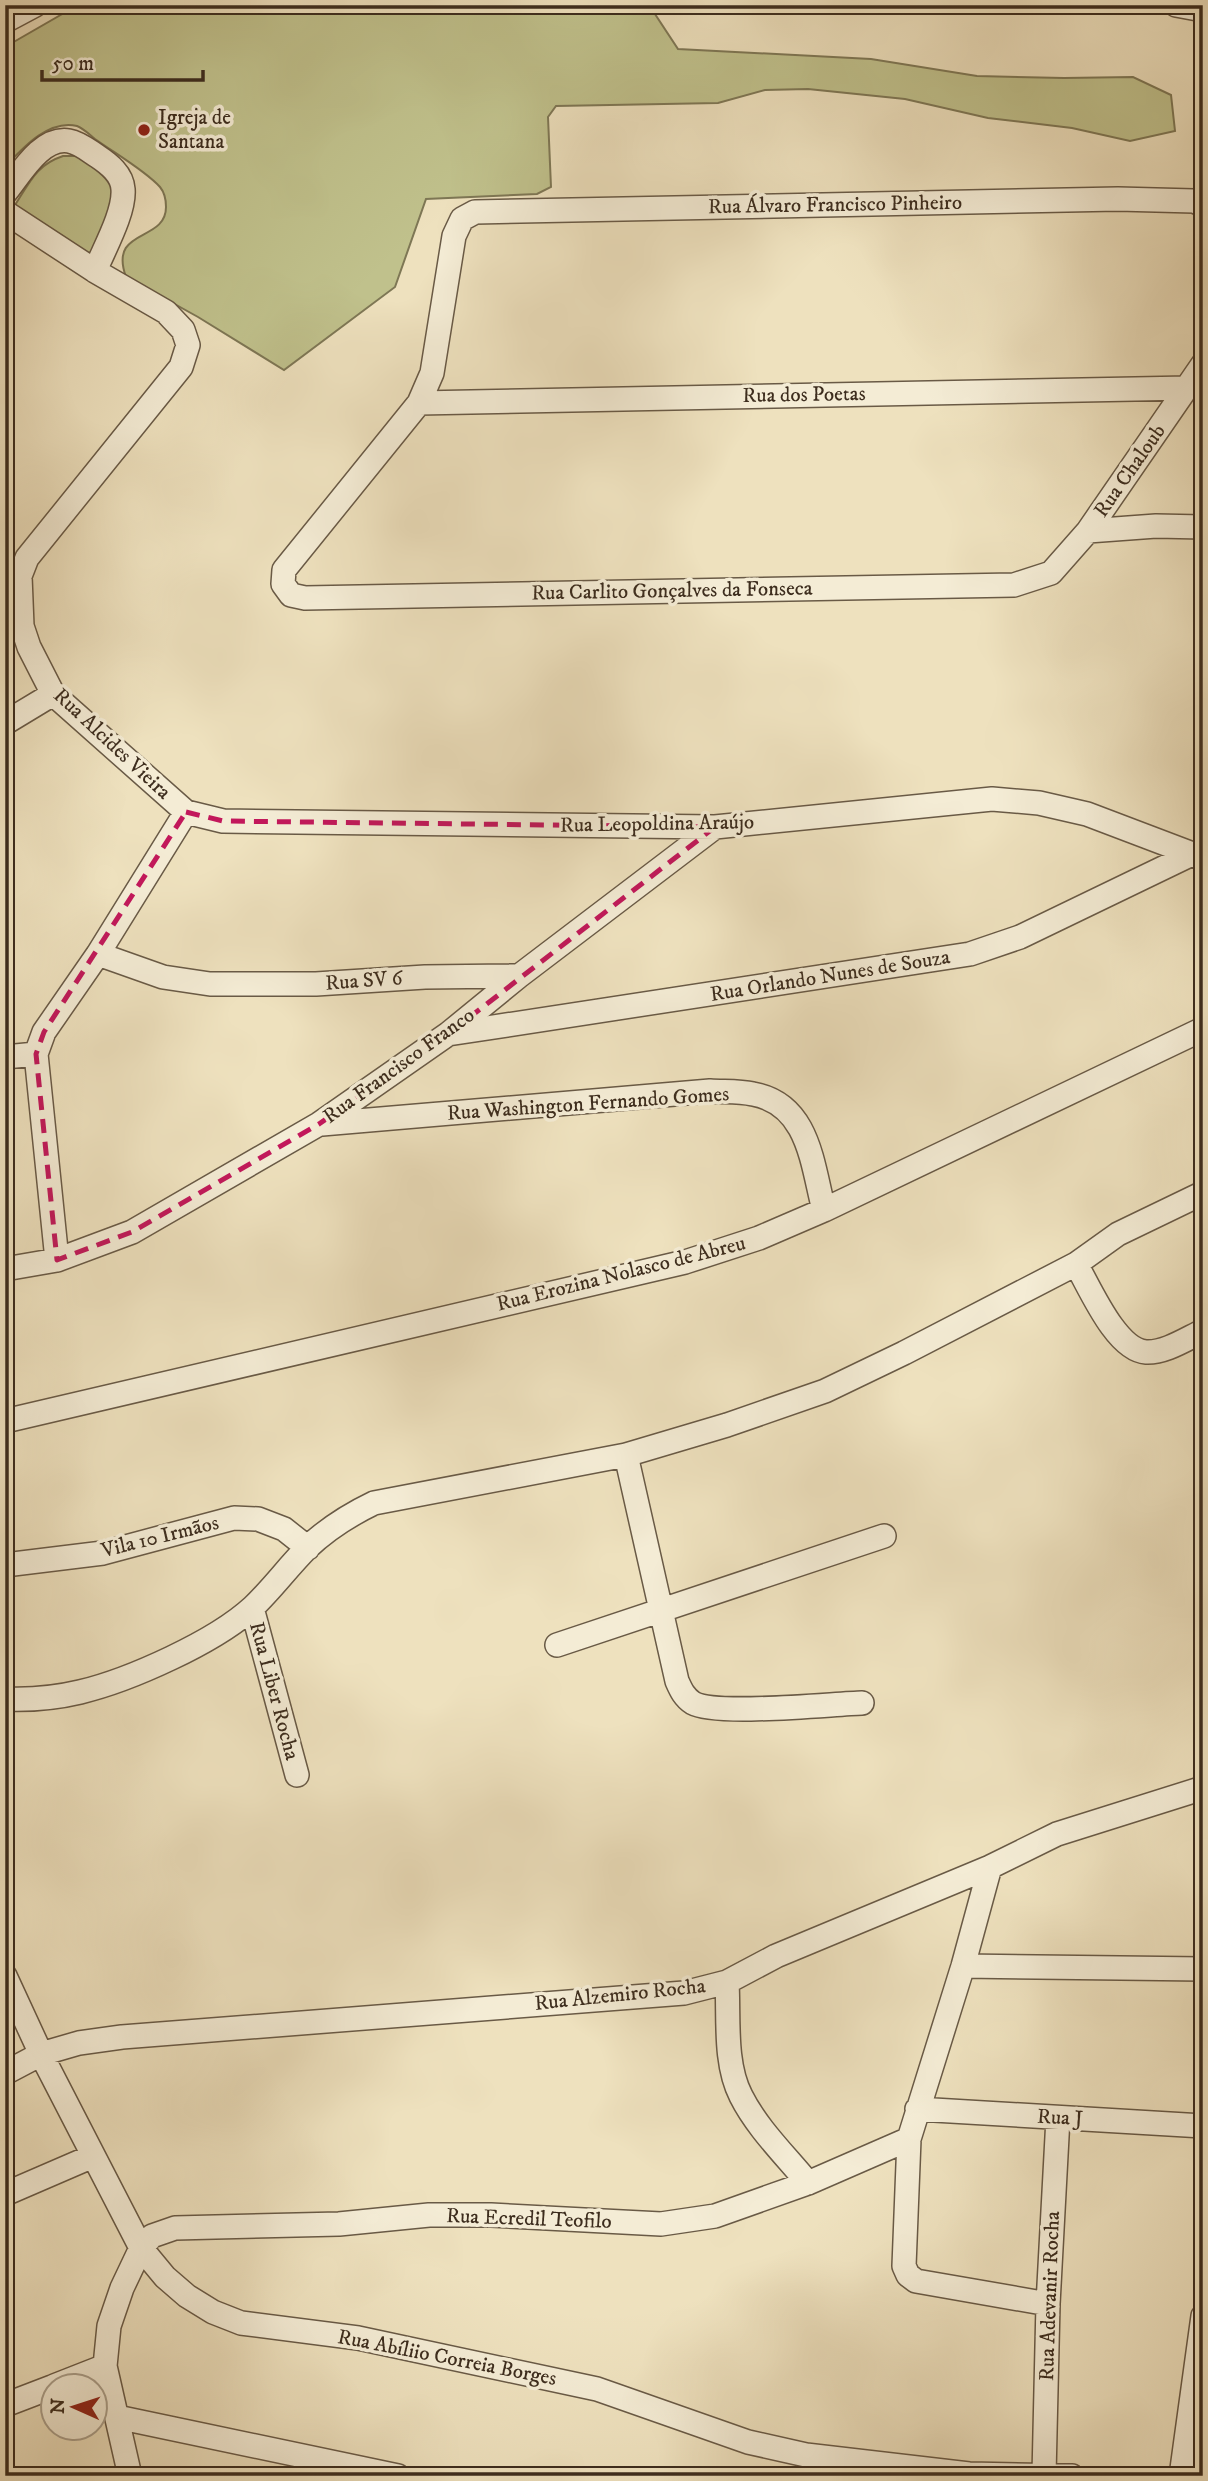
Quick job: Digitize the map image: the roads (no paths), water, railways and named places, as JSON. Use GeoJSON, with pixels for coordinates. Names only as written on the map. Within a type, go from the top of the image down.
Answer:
{"type":"FeatureCollection","features":[{"type":"Feature","properties":{"kind":"street"},"geometry":{"type":"LineString","coordinates":[[5,21],[35,5]]}},
{"type":"Feature","properties":{"kind":"street"},"geometry":{"type":"LineString","coordinates":[[1176,5],[1203,10]]}},
{"type":"Feature","properties":{"kind":"street"},"geometry":{"type":"LineString","coordinates":[[5,193],[43,148],[54,142],[67,141],[80,145],[110,164],[123,189],[119,212],[96,271]]}},
{"type":"Feature","properties":{"kind":"street","name":"Rua Álvaro Francisco Pinheiro"},"geometry":{"type":"LineString","coordinates":[[419,403],[432,373],[454,236],[462,219],[475,212],[1118,199],[1199,203]]}},
{"type":"Feature","properties":{"kind":"street","name":"Rua Alcides Vieira"},"geometry":{"type":"LineString","coordinates":[[5,212],[96,271],[166,312],[183,330],[188,345],[181,367],[27,558],[20,576],[14,621],[53,694],[186,812],[98,954],[44,1032],[36,1054]]}},
{"type":"Feature","properties":{"kind":"street","name":"Rua Chaloub"},"geometry":{"type":"LineString","coordinates":[[1051,573],[1088,531],[1203,364]]}},
{"type":"Feature","properties":{"kind":"street","name":"Rua dos Poetas"},"geometry":{"type":"LineString","coordinates":[[419,403],[1188,388]]}},
{"type":"Feature","properties":{"kind":"street","name":"Rua Carlito Gonçalves da Fonseca"},"geometry":{"type":"LineString","coordinates":[[419,403],[284,570],[283,584],[291,595],[305,598],[1014,585],[1051,573]]}},
{"type":"Feature","properties":{"kind":"street"},"geometry":{"type":"LineString","coordinates":[[1088,531],[1156,526],[1203,527]]}},
{"type":"Feature","properties":{"kind":"street"},"geometry":{"type":"LineString","coordinates":[[5,723],[53,694]]}},
{"type":"Feature","properties":{"kind":"street","name":"Rua Leopoldina Araújo"},"geometry":{"type":"LineString","coordinates":[[186,812],[223,821],[715,827],[992,799],[1039,803],[1087,814],[1197,856]]}},
{"type":"Feature","properties":{"kind":"street","name":"Rua Francisco Franco"},"geometry":{"type":"LineString","coordinates":[[5,1269],[57,1260],[131,1231],[319,1124],[448,1034],[519,976],[715,827]]}},
{"type":"Feature","properties":{"kind":"street","name":"Rua Orlando Nunes de Souza"},"geometry":{"type":"LineString","coordinates":[[448,1034],[970,954],[1020,937],[1197,856]]}},
{"type":"Feature","properties":{"kind":"street","name":"Rua SV 6"},"geometry":{"type":"LineString","coordinates":[[98,954],[163,977],[209,984],[316,984],[425,977],[519,976]]}},
{"type":"Feature","properties":{"kind":"street","name":"Rua Erozina Nolasco de Abreu"},"geometry":{"type":"LineString","coordinates":[[5,1421],[685,1262],[759,1238],[824,1210],[1203,1029]]}},
{"type":"Feature","properties":{"kind":"street"},"geometry":{"type":"LineString","coordinates":[[5,1057],[36,1054],[57,1260]]}},
{"type":"Feature","properties":{"kind":"street","name":"Rua Washington Fernando Gomes"},"geometry":{"type":"LineString","coordinates":[[319,1124],[710,1091],[755,1094],[786,1107],[804,1131],[824,1210]]}},
{"type":"Feature","properties":{"kind":"street"},"geometry":{"type":"LineString","coordinates":[[5,1699],[32,1700],[81,1692],[146,1669],[201,1643],[252,1608],[307,1548],[346,1516],[373,1503],[626,1455],[727,1425],[825,1391],[1076,1264],[1118,1234],[1203,1193]]}},
{"type":"Feature","properties":{"kind":"street"},"geometry":{"type":"LineString","coordinates":[[1076,1264],[1116,1333],[1129,1346],[1146,1352],[1166,1348],[1203,1331]]}},
{"type":"Feature","properties":{"kind":"street"},"geometry":{"type":"LineString","coordinates":[[626,1455],[677,1682],[684,1696],[695,1704],[708,1708],[862,1703]]}},
{"type":"Feature","properties":{"kind":"street","name":"Vila 10 Irmãos"},"geometry":{"type":"LineString","coordinates":[[5,1564],[103,1553],[234,1518],[258,1519],[284,1529],[307,1548]]}},
{"type":"Feature","properties":{"kind":"street"},"geometry":{"type":"LineString","coordinates":[[556,1645],[884,1536]]}},
{"type":"Feature","properties":{"kind":"street","name":"Rua Liber Rocha"},"geometry":{"type":"LineString","coordinates":[[252,1608],[297,1775]]}},
{"type":"Feature","properties":{"kind":"street","name":"Rua Alzemiro Rocha"},"geometry":{"type":"LineString","coordinates":[[5,2073],[41,2054],[79,2043],[122,2036],[684,1993],[727,1982],[776,1956],[990,1867],[1057,1834],[1203,1788]]}},
{"type":"Feature","properties":{"kind":"street"},"geometry":{"type":"LineString","coordinates":[[990,1867],[963,1966],[909,2139],[904,2266],[908,2275],[916,2281],[1048,2305]]}},
{"type":"Feature","properties":{"kind":"street"},"geometry":{"type":"LineString","coordinates":[[963,1966],[1203,1969]]}},
{"type":"Feature","properties":{"kind":"street","name":"Rua Abíliio Correia Borges"},"geometry":{"type":"LineString","coordinates":[[5,1976],[41,2054],[141,2248],[164,2277],[213,2312],[241,2323],[358,2338],[597,2389],[748,2442],[806,2455],[969,2474],[1072,2476]]}},
{"type":"Feature","properties":{"kind":"street"},"geometry":{"type":"LineString","coordinates":[[727,1982],[731,2061],[740,2095],[808,2183]]}},
{"type":"Feature","properties":{"kind":"street","name":"Rua J"},"geometry":{"type":"LineString","coordinates":[[917,2109],[1203,2126]]}},
{"type":"Feature","properties":{"kind":"street","name":"Rua Adevanir Rocha"},"geometry":{"type":"LineString","coordinates":[[1044,2475],[1048,2305],[1058,2118]]}},
{"type":"Feature","properties":{"kind":"street","name":"Rua Ecredil Teofilo"},"geometry":{"type":"LineString","coordinates":[[141,2248],[152,2236],[174,2228],[339,2224],[429,2215],[491,2215],[661,2224],[715,2216],[808,2183],[909,2139]]}},
{"type":"Feature","properties":{"kind":"street"},"geometry":{"type":"LineString","coordinates":[[5,2194],[93,2156]]}},
{"type":"Feature","properties":{"kind":"street"},"geometry":{"type":"LineString","coordinates":[[130,2476],[105,2366],[109,2326],[122,2288],[141,2248]]}},
{"type":"Feature","properties":{"kind":"street"},"geometry":{"type":"LineString","coordinates":[[1181,2476],[1203,2316]]}},
{"type":"Feature","properties":{"kind":"street"},"geometry":{"type":"LineString","coordinates":[[90,2372],[105,2366]]}},
{"type":"Feature","properties":{"kind":"street"},"geometry":{"type":"LineString","coordinates":[[5,2405],[38,2393]]}},
{"type":"Feature","properties":{"kind":"street"},"geometry":{"type":"LineString","coordinates":[[117,2417],[398,2476]]}},
{"type":"Feature","properties":{"kind":"place","name":"Igreja de Santana"},"geometry":{"type":"Point","coordinates":[144,130]}}]}
